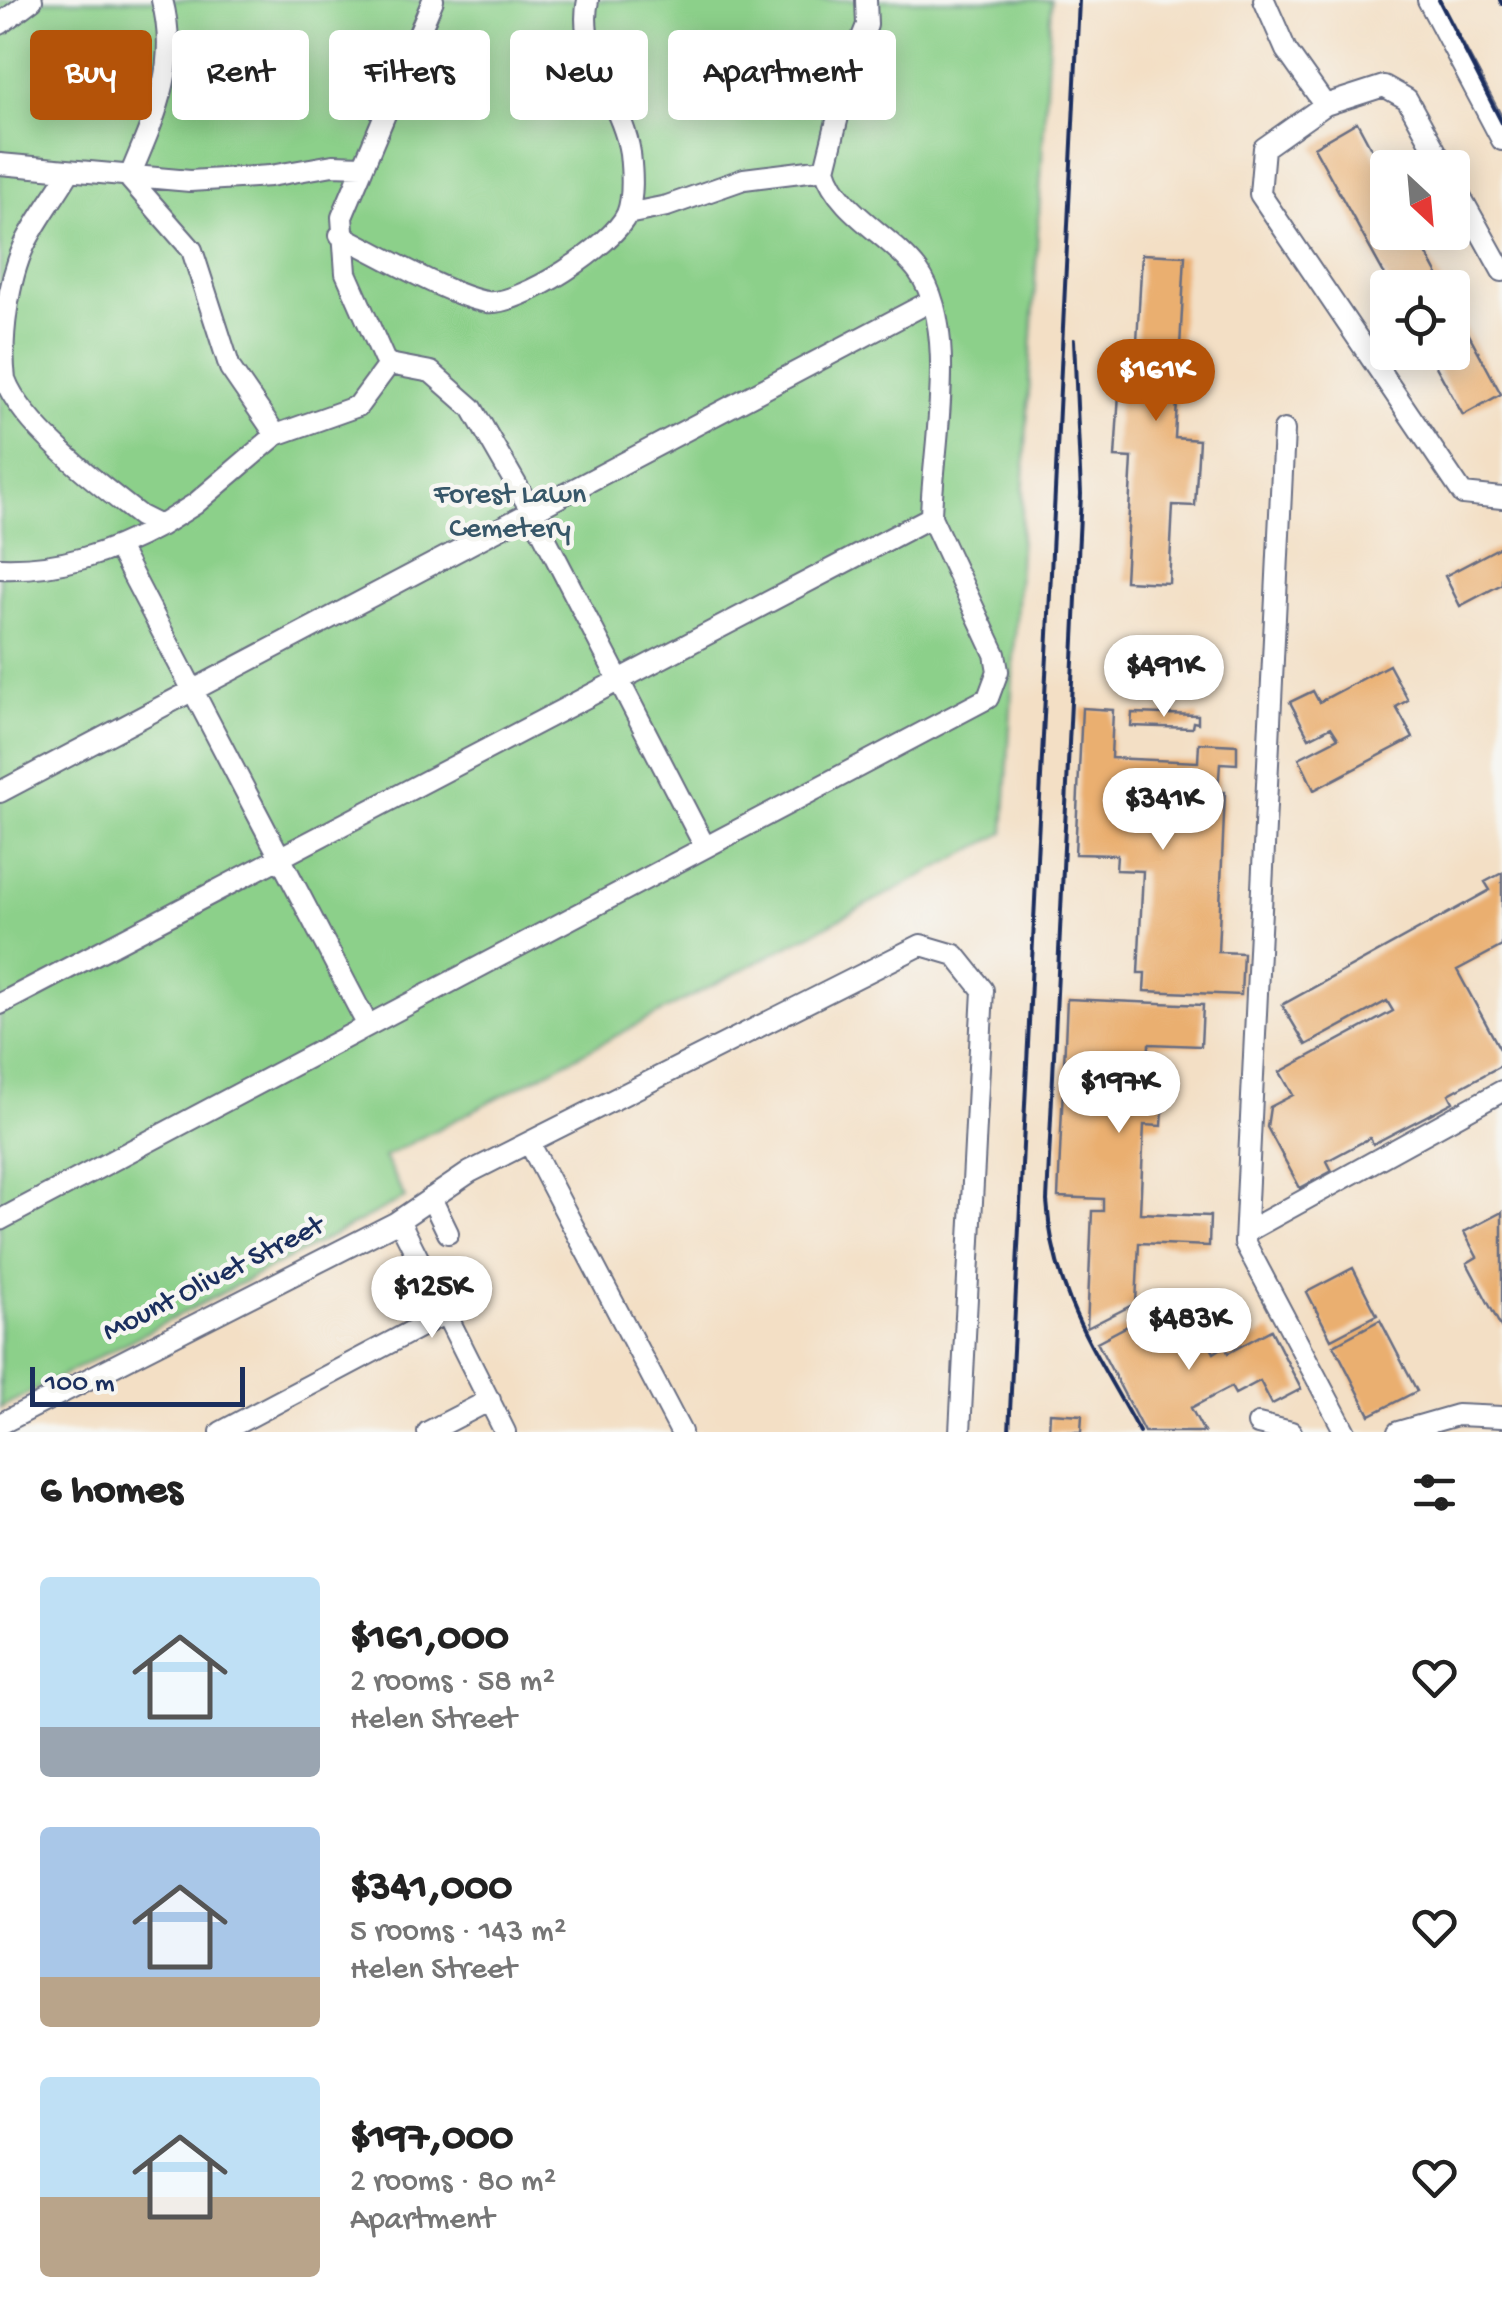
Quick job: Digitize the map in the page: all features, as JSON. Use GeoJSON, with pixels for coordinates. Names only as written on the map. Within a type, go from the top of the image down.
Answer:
{"type":"FeatureCollection","features":[{"type":"Feature","properties":{"kind":"street"},"geometry":{"type":"LineString","coordinates":[[0,24],[32,0]]}},
{"type":"Feature","properties":{"kind":"street"},"geometry":{"type":"LineString","coordinates":[[129,178],[168,73],[170,40],[162,0]]}},
{"type":"Feature","properties":{"kind":"street"},"geometry":{"type":"LineString","coordinates":[[389,364],[357,302],[340,235],[362,166],[385,123],[433,0]]}},
{"type":"Feature","properties":{"kind":"street"},"geometry":{"type":"LineString","coordinates":[[340,235],[469,296],[502,302],[542,285],[609,236],[627,214],[629,148],[587,36],[588,0]]}},
{"type":"Feature","properties":{"kind":"street"},"geometry":{"type":"LineString","coordinates":[[0,1220],[988,698],[998,671],[995,654],[931,516],[940,352],[931,301],[916,268],[842,197],[825,168],[850,68],[867,25],[866,0]]}},
{"type":"Feature","properties":{"kind":"street"},"geometry":{"type":"LineString","coordinates":[[1264,0],[1286,50],[1325,105]]}},
{"type":"Feature","properties":{"kind":"street"},"geometry":{"type":"LineString","coordinates":[[1428,0],[1502,140]]}},
{"type":"Feature","properties":{"kind":"street"},"geometry":{"type":"LineString","coordinates":[[1435,150],[1407,98],[1384,86],[1325,105],[1264,148],[1260,194],[1463,494],[1502,498]]}},
{"type":"Feature","properties":{"kind":"street"},"geometry":{"type":"LineString","coordinates":[[0,164],[129,178],[230,180],[334,165],[362,166]]}},
{"type":"Feature","properties":{"kind":"street"},"geometry":{"type":"LineString","coordinates":[[627,214],[667,206],[744,179],[825,168]]}},
{"type":"Feature","properties":{"kind":"street"},"geometry":{"type":"LineString","coordinates":[[70,172],[16,264],[1,336],[0,361],[5,381],[28,416],[120,501],[160,526]]}},
{"type":"Feature","properties":{"kind":"street"},"geometry":{"type":"LineString","coordinates":[[129,178],[192,250],[230,368],[276,435]]}},
{"type":"Feature","properties":{"kind":"street"},"geometry":{"type":"LineString","coordinates":[[1470,213],[1502,271]]}},
{"type":"Feature","properties":{"kind":"street"},"geometry":{"type":"LineString","coordinates":[[0,792],[931,301]]}},
{"type":"Feature","properties":{"kind":"street"},"geometry":{"type":"LineString","coordinates":[[0,568],[54,566],[119,549],[195,504],[276,435],[358,406],[389,364]]}},
{"type":"Feature","properties":{"kind":"street"},"geometry":{"type":"LineString","coordinates":[[389,364],[431,372],[459,392],[484,425],[705,846]]}},
{"type":"Feature","properties":{"kind":"street"},"geometry":{"type":"LineString","coordinates":[[1284,430],[1245,1244],[1348,1431]]}},
{"type":"Feature","properties":{"kind":"street"},"geometry":{"type":"LineString","coordinates":[[0,1004],[931,516]]}},
{"type":"Feature","properties":{"kind":"street"},"geometry":{"type":"LineString","coordinates":[[119,549],[191,694],[367,1024]]}},
{"type":"Feature","properties":{"kind":"street","name":"Mount Olivet Street"},"geometry":{"type":"LineString","coordinates":[[6,1426],[399,1226],[470,1172],[921,945],[955,955],[983,990],[960,1432]]}},
{"type":"Feature","properties":{"kind":"street"},"geometry":{"type":"LineString","coordinates":[[1246,1232],[1502,1091]]}},
{"type":"Feature","properties":{"kind":"street"},"geometry":{"type":"LineString","coordinates":[[530,1144],[680,1432]]}},
{"type":"Feature","properties":{"kind":"street"},"geometry":{"type":"LineString","coordinates":[[431,1198],[448,1233]]}},
{"type":"Feature","properties":{"kind":"street"},"geometry":{"type":"LineString","coordinates":[[399,1226],[505,1432]]}},
{"type":"Feature","properties":{"kind":"street"},"geometry":{"type":"LineString","coordinates":[[222,1432],[446,1313]]}},
{"type":"Feature","properties":{"kind":"street"},"geometry":{"type":"LineString","coordinates":[[428,1432],[490,1400]]}},
{"type":"Feature","properties":{"kind":"street"},"geometry":{"type":"LineString","coordinates":[[1398,1432],[1457,1415],[1502,1417]]}},
{"type":"Feature","properties":{"kind":"street"},"geometry":{"type":"LineString","coordinates":[[1258,1424],[1291,1432]]}},
{"type":"Feature","properties":{"kind":"green space","name":"Forest Lawn Cemetery"},"geometry":{"type":"Polygon","coordinates":[[[0,0],[1051,0],[1004,833],[384,1157],[405,1198],[0,1408],[0,0]]]}},
{"type":"Feature","properties":{"kind":"building"},"geometry":{"type":"Polygon","coordinates":[[[1357,122],[1372,150],[1370,248],[1314,147],[1357,122]]]}},
{"type":"Feature","properties":{"kind":"building"},"geometry":{"type":"Polygon","coordinates":[[[1371,250],[1425,250],[1435,270],[1382,270],[1371,250]]]}},
{"type":"Feature","properties":{"kind":"building"},"geometry":{"type":"Polygon","coordinates":[[[1142,254],[1185,256],[1175,438],[1199,440],[1195,506],[1173,505],[1169,583],[1125,581],[1132,458],[1115,457],[1119,393],[1134,394],[1142,254]]]}},
{"type":"Feature","properties":{"kind":"building"},"geometry":{"type":"Polygon","coordinates":[[[1470,336],[1501,394],[1463,415],[1438,370],[1470,370],[1470,336]]]}},
{"type":"Feature","properties":{"kind":"building"},"geometry":{"type":"Polygon","coordinates":[[[1502,546],[1502,584],[1460,606],[1445,576],[1502,546]]]}},
{"type":"Feature","properties":{"kind":"building"},"geometry":{"type":"Polygon","coordinates":[[[1389,665],[1408,700],[1396,707],[1413,738],[1314,790],[1299,758],[1338,738],[1331,727],[1309,738],[1290,702],[1313,691],[1319,702],[1389,665]]]}},
{"type":"Feature","properties":{"kind":"building"},"geometry":{"type":"Polygon","coordinates":[[[1082,708],[1113,710],[1111,758],[1198,762],[1199,743],[1237,745],[1237,764],[1220,763],[1218,792],[1225,792],[1218,952],[1243,953],[1241,995],[1144,991],[1145,973],[1138,973],[1143,871],[1116,870],[1117,855],[1075,854],[1082,708]]]}},
{"type":"Feature","properties":{"kind":"building"},"geometry":{"type":"Polygon","coordinates":[[[1132,713],[1198,715],[1198,723],[1193,722],[1192,728],[1131,726],[1132,713]]]}},
{"type":"Feature","properties":{"kind":"building"},"geometry":{"type":"Polygon","coordinates":[[[1502,873],[1502,946],[1457,970],[1502,1053],[1502,1065],[1449,1094],[1453,1102],[1373,1144],[1370,1138],[1327,1161],[1332,1171],[1300,1188],[1267,1127],[1270,1107],[1293,1095],[1280,1072],[1393,1011],[1387,1001],[1306,1045],[1282,1005],[1490,890],[1485,882],[1502,873]]]}},
{"type":"Feature","properties":{"kind":"building"},"geometry":{"type":"Polygon","coordinates":[[[1067,999],[1203,1005],[1201,1046],[1149,1044],[1147,1085],[1164,1086],[1162,1126],[1144,1125],[1140,1213],[1210,1216],[1209,1246],[1139,1243],[1136,1303],[1087,1328],[1092,1211],[1103,1211],[1103,1199],[1058,1197],[1067,999]]]}},
{"type":"Feature","properties":{"kind":"building"},"geometry":{"type":"Polygon","coordinates":[[[1502,1212],[1502,1329],[1467,1263],[1477,1257],[1464,1232],[1502,1212]]]}},
{"type":"Feature","properties":{"kind":"building"},"geometry":{"type":"Polygon","coordinates":[[[1353,1268],[1377,1315],[1331,1339],[1307,1292],[1353,1268]]]}},
{"type":"Feature","properties":{"kind":"building"},"geometry":{"type":"Polygon","coordinates":[[[1154,1312],[1172,1346],[1202,1331],[1214,1353],[1225,1346],[1228,1353],[1271,1330],[1301,1389],[1272,1404],[1260,1381],[1235,1394],[1231,1387],[1191,1408],[1204,1432],[1144,1432],[1097,1342],[1154,1312]]]}},
{"type":"Feature","properties":{"kind":"building"},"geometry":{"type":"Polygon","coordinates":[[[1380,1320],[1417,1391],[1370,1415],[1334,1345],[1380,1320]]]}},
{"type":"Feature","properties":{"kind":"building"},"geometry":{"type":"Polygon","coordinates":[[[1050,1413],[1082,1415],[1081,1432],[1049,1432],[1050,1413]]]}},
{"type":"Feature","properties":{"kind":"railway"},"geometry":{"type":"LineString","coordinates":[[1009,1432],[1079,0]]}},
{"type":"Feature","properties":{"kind":"railway"},"geometry":{"type":"LineString","coordinates":[[1439,0],[1502,123]]}},
{"type":"Feature","properties":{"kind":"railway"},"geometry":{"type":"LineString","coordinates":[[1500,0],[1502,4]]}},
{"type":"Feature","properties":{"kind":"railway"},"geometry":{"type":"LineString","coordinates":[[1074,340],[1081,494],[1047,1201],[1051,1235],[1067,1294],[1139,1432]]}}]}
